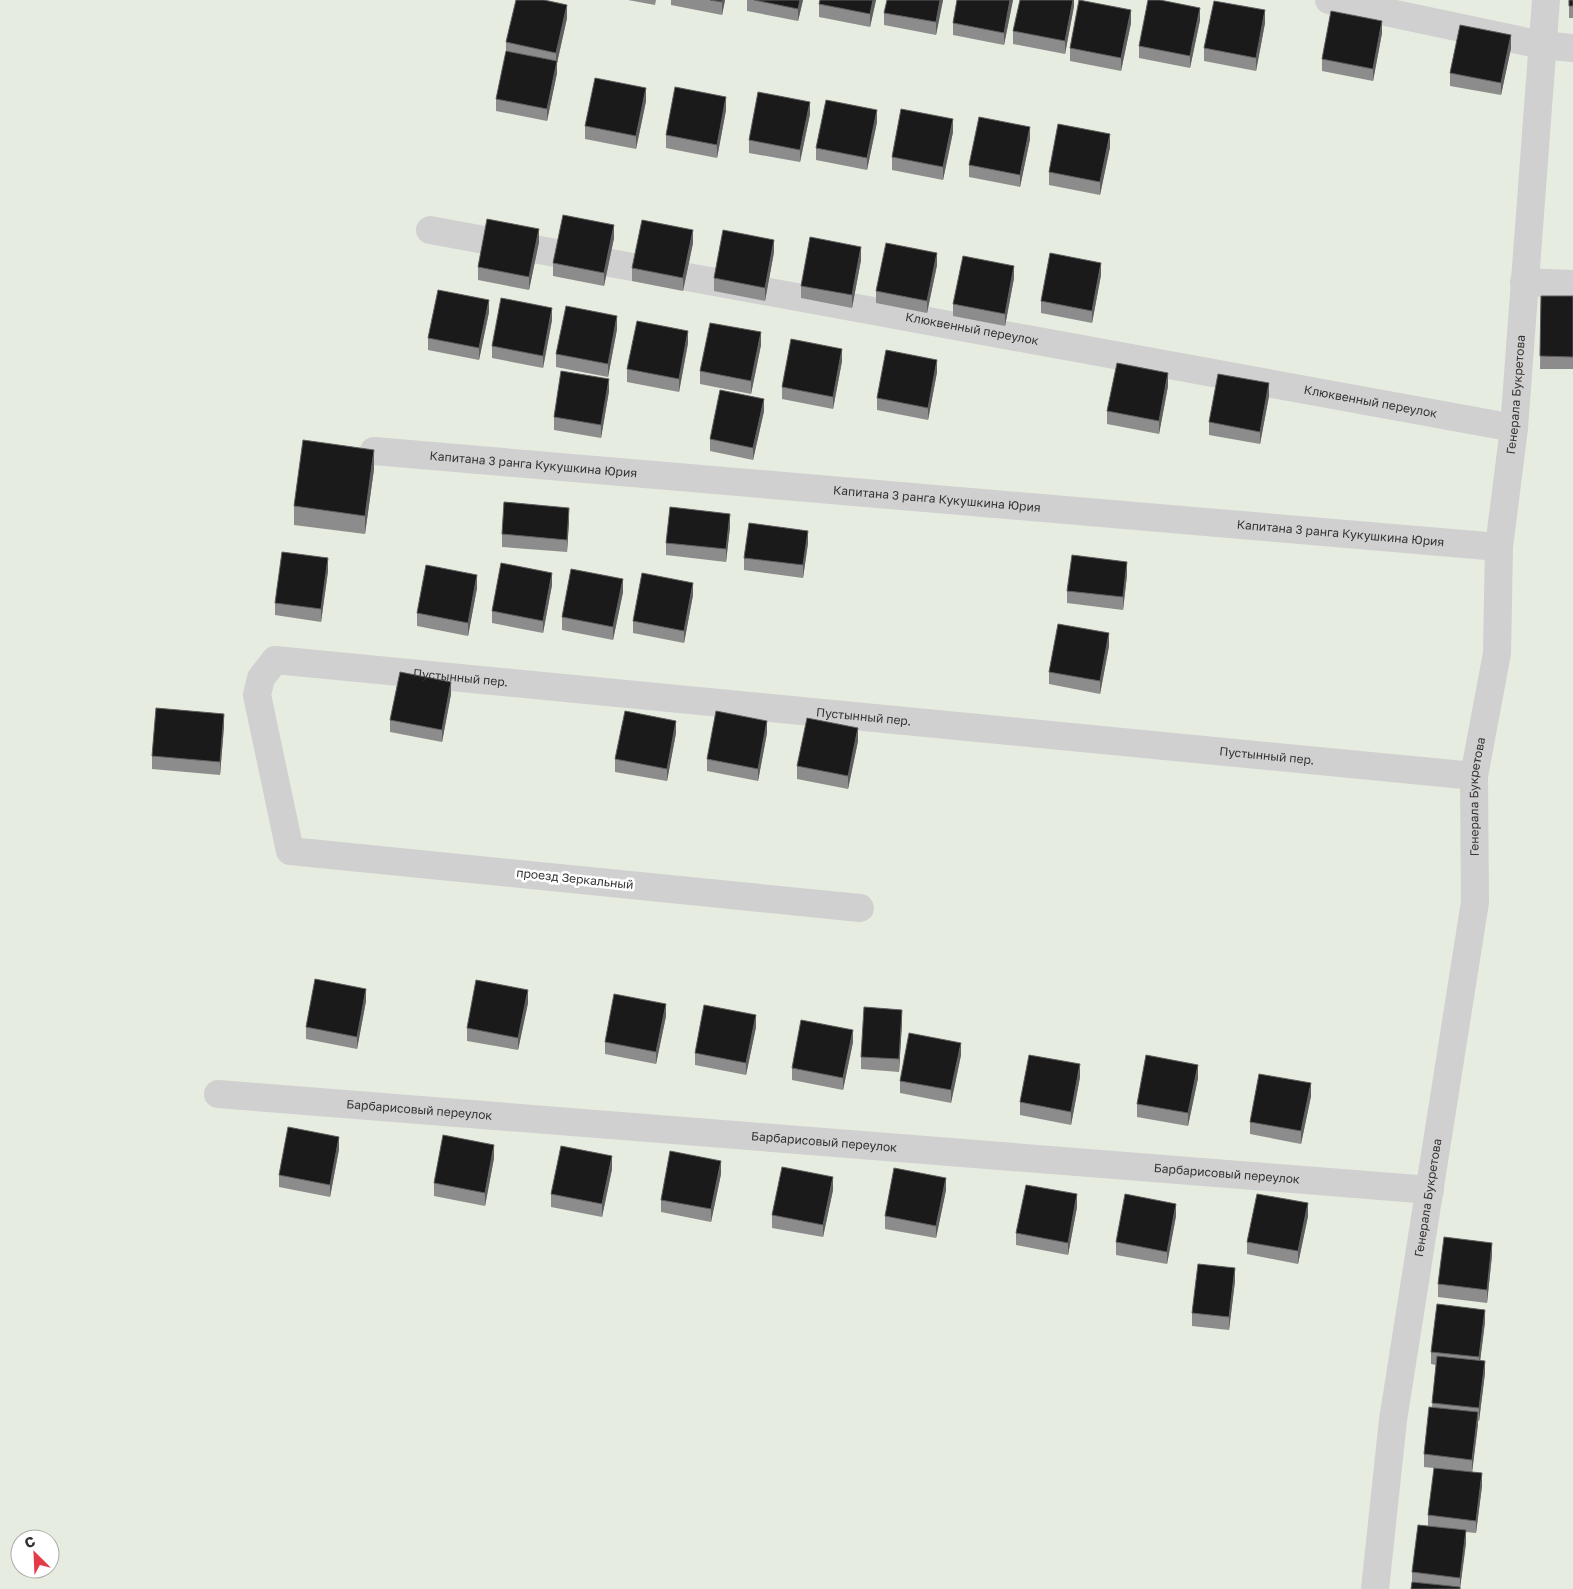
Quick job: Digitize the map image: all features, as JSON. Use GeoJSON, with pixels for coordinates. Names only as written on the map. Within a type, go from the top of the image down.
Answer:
{"type":"FeatureCollection","features":[{"type":"Feature","properties":{"kind":"street"},"geometry":{"type":"LineString","coordinates":[[1329,0],[1542,45],[1573,48]]}},
{"type":"Feature","properties":{"kind":"street","name":"Генерала Букретова"},"geometry":{"type":"LineString","coordinates":[[1375,1589],[1394,1420],[1475,902],[1474,776],[1497,653],[1499,547],[1514,428],[1546,0]]}},
{"type":"Feature","properties":{"kind":"street","name":"Клюквенный переулок"},"geometry":{"type":"LineString","coordinates":[[430,230],[1514,428]]}},
{"type":"Feature","properties":{"kind":"street"},"geometry":{"type":"LineString","coordinates":[[1524,282],[1573,284]]}},
{"type":"Feature","properties":{"kind":"street","name":"Капитана 3 ранга Кукушкина Юрия"},"geometry":{"type":"LineString","coordinates":[[374,451],[1499,547]]}},
{"type":"Feature","properties":{"kind":"street","name":"Пустынный пер."},"geometry":{"type":"LineString","coordinates":[[290,851],[257,695],[261,678],[275,660],[1474,776]]}},
{"type":"Feature","properties":{"kind":"street","name":"проезд Зеркальный"},"geometry":{"type":"LineString","coordinates":[[290,851],[860,908]]}},
{"type":"Feature","properties":{"kind":"street","name":"Барбарисовый переулок"},"geometry":{"type":"LineString","coordinates":[[218,1094],[1430,1190]]}},
{"type":"Feature","properties":{"kind":"shaded area"},"geometry":{"type":"Polygon","coordinates":[[[0,0],[1573,0],[1573,1589],[0,1589],[0,0]]]}},
{"type":"Feature","properties":{"kind":"building"},"geometry":{"type":"Polygon","coordinates":[[[516,0],[544,0],[567,5],[556,53],[506,42],[516,0]]]}},
{"type":"Feature","properties":{"kind":"building"},"geometry":{"type":"Polygon","coordinates":[[[754,0],[800,0],[798,9],[754,0]]]}},
{"type":"Feature","properties":{"kind":"building"},"geometry":{"type":"Polygon","coordinates":[[[820,0],[873,0],[870,14],[819,4],[820,0]]]}},
{"type":"Feature","properties":{"kind":"building"},"geometry":{"type":"Polygon","coordinates":[[[887,0],[940,0],[936,22],[884,13],[887,0]]]}},
{"type":"Feature","properties":{"kind":"building"},"geometry":{"type":"Polygon","coordinates":[[[957,0],[1010,0],[1004,33],[953,23],[957,0]]]}},
{"type":"Feature","properties":{"kind":"building"},"geometry":{"type":"Polygon","coordinates":[[[1020,0],[1073,0],[1065,41],[1013,31],[1020,0]]]}},
{"type":"Feature","properties":{"kind":"building"},"geometry":{"type":"Polygon","coordinates":[[[1079,0],[1131,10],[1121,58],[1070,48],[1079,0]]]}},
{"type":"Feature","properties":{"kind":"building"},"geometry":{"type":"Polygon","coordinates":[[[1148,0],[1160,0],[1200,8],[1190,56],[1139,46],[1148,0]]]}},
{"type":"Feature","properties":{"kind":"building"},"geometry":{"type":"Polygon","coordinates":[[[1569,0],[1573,0],[1573,6],[1569,6],[1569,0]]]}},
{"type":"Feature","properties":{"kind":"building"},"geometry":{"type":"Polygon","coordinates":[[[1214,1],[1265,10],[1256,58],[1204,48],[1214,1]]]}},
{"type":"Feature","properties":{"kind":"building"},"geometry":{"type":"Polygon","coordinates":[[[1331,11],[1382,21],[1373,69],[1322,59],[1331,11]]]}},
{"type":"Feature","properties":{"kind":"building"},"geometry":{"type":"Polygon","coordinates":[[[1460,25],[1511,35],[1501,83],[1450,73],[1460,25]]]}},
{"type":"Feature","properties":{"kind":"building"},"geometry":{"type":"Polygon","coordinates":[[[506,51],[557,61],[547,109],[496,99],[506,51]]]}},
{"type":"Feature","properties":{"kind":"building"},"geometry":{"type":"Polygon","coordinates":[[[595,78],[646,88],[636,136],[585,126],[595,78]]]}},
{"type":"Feature","properties":{"kind":"building"},"geometry":{"type":"Polygon","coordinates":[[[675,87],[726,97],[717,145],[666,135],[675,87]]]}},
{"type":"Feature","properties":{"kind":"building"},"geometry":{"type":"Polygon","coordinates":[[[758,92],[810,102],[800,150],[749,140],[758,92]]]}},
{"type":"Feature","properties":{"kind":"building"},"geometry":{"type":"Polygon","coordinates":[[[826,100],[877,110],[867,158],[816,148],[826,100]]]}},
{"type":"Feature","properties":{"kind":"building"},"geometry":{"type":"Polygon","coordinates":[[[901,109],[953,119],[943,167],[892,157],[901,109]]]}},
{"type":"Feature","properties":{"kind":"building"},"geometry":{"type":"Polygon","coordinates":[[[979,117],[1030,127],[1020,175],[969,165],[979,117]]]}},
{"type":"Feature","properties":{"kind":"building"},"geometry":{"type":"Polygon","coordinates":[[[1058,124],[1110,134],[1100,182],[1049,172],[1058,124]]]}},
{"type":"Feature","properties":{"kind":"building"},"geometry":{"type":"Polygon","coordinates":[[[563,215],[614,225],[604,273],[553,263],[563,215]]]}},
{"type":"Feature","properties":{"kind":"building"},"geometry":{"type":"Polygon","coordinates":[[[487,219],[539,229],[529,277],[478,267],[487,219]]]}},
{"type":"Feature","properties":{"kind":"building"},"geometry":{"type":"Polygon","coordinates":[[[642,220],[693,230],[683,278],[632,268],[642,220]]]}},
{"type":"Feature","properties":{"kind":"building"},"geometry":{"type":"Polygon","coordinates":[[[723,230],[774,240],[765,288],[714,278],[723,230]]]}},
{"type":"Feature","properties":{"kind":"building"},"geometry":{"type":"Polygon","coordinates":[[[810,237],[861,247],[852,295],[801,286],[810,237]]]}},
{"type":"Feature","properties":{"kind":"building"},"geometry":{"type":"Polygon","coordinates":[[[886,243],[937,253],[927,301],[876,291],[886,243]]]}},
{"type":"Feature","properties":{"kind":"building"},"geometry":{"type":"Polygon","coordinates":[[[1050,253],[1101,263],[1092,311],[1041,301],[1050,253]]]}},
{"type":"Feature","properties":{"kind":"building"},"geometry":{"type":"Polygon","coordinates":[[[963,256],[1014,266],[1005,314],[953,304],[963,256]]]}},
{"type":"Feature","properties":{"kind":"building"},"geometry":{"type":"Polygon","coordinates":[[[438,290],[489,300],[479,348],[428,338],[438,290]]]}},
{"type":"Feature","properties":{"kind":"building"},"geometry":{"type":"Polygon","coordinates":[[[1541,296],[1573,296],[1573,357],[1540,356],[1541,296]]]}},
{"type":"Feature","properties":{"kind":"building"},"geometry":{"type":"Polygon","coordinates":[[[501,298],[552,308],[543,356],[492,346],[501,298]]]}},
{"type":"Feature","properties":{"kind":"building"},"geometry":{"type":"Polygon","coordinates":[[[566,306],[617,316],[608,364],[556,354],[566,306]]]}},
{"type":"Feature","properties":{"kind":"building"},"geometry":{"type":"Polygon","coordinates":[[[637,321],[688,331],[679,379],[627,369],[637,321]]]}},
{"type":"Feature","properties":{"kind":"building"},"geometry":{"type":"Polygon","coordinates":[[[710,323],[761,332],[751,381],[700,371],[710,323]]]}},
{"type":"Feature","properties":{"kind":"building"},"geometry":{"type":"Polygon","coordinates":[[[791,339],[842,349],[833,397],[782,387],[791,339]]]}},
{"type":"Feature","properties":{"kind":"building"},"geometry":{"type":"Polygon","coordinates":[[[886,350],[937,360],[928,408],[877,398],[886,350]]]}},
{"type":"Feature","properties":{"kind":"building"},"geometry":{"type":"Polygon","coordinates":[[[1117,363],[1168,373],[1159,421],[1107,411],[1117,363]]]}},
{"type":"Feature","properties":{"kind":"building"},"geometry":{"type":"Polygon","coordinates":[[[561,371],[609,379],[601,425],[554,417],[561,371]]]}},
{"type":"Feature","properties":{"kind":"building"},"geometry":{"type":"Polygon","coordinates":[[[1218,374],[1269,383],[1260,432],[1209,422],[1218,374]]]}},
{"type":"Feature","properties":{"kind":"building"},"geometry":{"type":"Polygon","coordinates":[[[720,390],[764,399],[753,448],[710,439],[720,390]]]}},
{"type":"Feature","properties":{"kind":"building"},"geometry":{"type":"Polygon","coordinates":[[[303,440],[374,450],[365,516],[294,506],[303,440]]]}},
{"type":"Feature","properties":{"kind":"building"},"geometry":{"type":"Polygon","coordinates":[[[504,502],[569,508],[567,540],[502,534],[504,502]]]}},
{"type":"Feature","properties":{"kind":"building"},"geometry":{"type":"Polygon","coordinates":[[[670,507],[730,514],[726,549],[666,543],[670,507]]]}},
{"type":"Feature","properties":{"kind":"building"},"geometry":{"type":"Polygon","coordinates":[[[749,523],[808,531],[803,565],[744,558],[749,523]]]}},
{"type":"Feature","properties":{"kind":"building"},"geometry":{"type":"Polygon","coordinates":[[[282,552],[328,558],[321,609],[275,603],[282,552]]]}},
{"type":"Feature","properties":{"kind":"building"},"geometry":{"type":"Polygon","coordinates":[[[1072,555],[1127,562],[1123,597],[1067,591],[1072,555]]]}},
{"type":"Feature","properties":{"kind":"building"},"geometry":{"type":"Polygon","coordinates":[[[501,563],[552,573],[543,621],[492,611],[501,563]]]}},
{"type":"Feature","properties":{"kind":"building"},"geometry":{"type":"Polygon","coordinates":[[[426,565],[477,575],[468,623],[417,613],[426,565]]]}},
{"type":"Feature","properties":{"kind":"building"},"geometry":{"type":"Polygon","coordinates":[[[571,569],[623,579],[613,627],[562,617],[571,569]]]}},
{"type":"Feature","properties":{"kind":"building"},"geometry":{"type":"Polygon","coordinates":[[[642,573],[693,583],[684,631],[633,621],[642,573]]]}},
{"type":"Feature","properties":{"kind":"building"},"geometry":{"type":"Polygon","coordinates":[[[1058,624],[1109,633],[1100,681],[1049,672],[1058,624]]]}},
{"type":"Feature","properties":{"kind":"building"},"geometry":{"type":"Polygon","coordinates":[[[400,672],[451,682],[442,730],[390,720],[400,672]]]}},
{"type":"Feature","properties":{"kind":"building"},"geometry":{"type":"Polygon","coordinates":[[[156,708],[224,714],[220,762],[152,756],[156,708]]]}},
{"type":"Feature","properties":{"kind":"building"},"geometry":{"type":"Polygon","coordinates":[[[625,711],[676,721],[667,769],[615,759],[625,711]]]}},
{"type":"Feature","properties":{"kind":"building"},"geometry":{"type":"Polygon","coordinates":[[[716,711],[767,721],[758,769],[707,759],[716,711]]]}},
{"type":"Feature","properties":{"kind":"building"},"geometry":{"type":"Polygon","coordinates":[[[807,718],[858,728],[848,776],[797,766],[807,718]]]}},
{"type":"Feature","properties":{"kind":"building"},"geometry":{"type":"Polygon","coordinates":[[[315,979],[366,989],[357,1037],[306,1027],[315,979]]]}},
{"type":"Feature","properties":{"kind":"building"},"geometry":{"type":"Polygon","coordinates":[[[476,980],[528,990],[518,1038],[467,1028],[476,980]]]}},
{"type":"Feature","properties":{"kind":"building"},"geometry":{"type":"Polygon","coordinates":[[[614,994],[666,1004],[656,1052],[605,1042],[614,994]]]}},
{"type":"Feature","properties":{"kind":"building"},"geometry":{"type":"Polygon","coordinates":[[[704,1005],[756,1015],[746,1063],[695,1053],[704,1005]]]}},
{"type":"Feature","properties":{"kind":"building"},"geometry":{"type":"Polygon","coordinates":[[[864,1007],[902,1010],[899,1059],[861,1057],[864,1007]]]}},
{"type":"Feature","properties":{"kind":"building"},"geometry":{"type":"Polygon","coordinates":[[[801,1020],[853,1030],[843,1078],[792,1068],[801,1020]]]}},
{"type":"Feature","properties":{"kind":"building"},"geometry":{"type":"Polygon","coordinates":[[[909,1033],[961,1043],[951,1090],[900,1081],[909,1033]]]}},
{"type":"Feature","properties":{"kind":"building"},"geometry":{"type":"Polygon","coordinates":[[[1029,1055],[1080,1064],[1071,1112],[1020,1102],[1029,1055]]]}},
{"type":"Feature","properties":{"kind":"building"},"geometry":{"type":"Polygon","coordinates":[[[1146,1055],[1198,1065],[1188,1113],[1137,1104],[1146,1055]]]}},
{"type":"Feature","properties":{"kind":"building"},"geometry":{"type":"Polygon","coordinates":[[[1259,1074],[1311,1083],[1301,1131],[1250,1122],[1259,1074]]]}},
{"type":"Feature","properties":{"kind":"building"},"geometry":{"type":"Polygon","coordinates":[[[288,1127],[339,1137],[330,1185],[279,1175],[288,1127]]]}},
{"type":"Feature","properties":{"kind":"building"},"geometry":{"type":"Polygon","coordinates":[[[443,1135],[494,1145],[485,1193],[434,1183],[443,1135]]]}},
{"type":"Feature","properties":{"kind":"building"},"geometry":{"type":"Polygon","coordinates":[[[561,1146],[612,1156],[602,1204],[551,1194],[561,1146]]]}},
{"type":"Feature","properties":{"kind":"building"},"geometry":{"type":"Polygon","coordinates":[[[670,1151],[721,1161],[711,1209],[661,1200],[670,1151]]]}},
{"type":"Feature","properties":{"kind":"building"},"geometry":{"type":"Polygon","coordinates":[[[782,1167],[833,1177],[823,1225],[772,1215],[782,1167]]]}},
{"type":"Feature","properties":{"kind":"building"},"geometry":{"type":"Polygon","coordinates":[[[894,1168],[946,1178],[936,1226],[885,1216],[894,1168]]]}},
{"type":"Feature","properties":{"kind":"building"},"geometry":{"type":"Polygon","coordinates":[[[1026,1185],[1077,1194],[1068,1243],[1016,1233],[1026,1185]]]}},
{"type":"Feature","properties":{"kind":"building"},"geometry":{"type":"Polygon","coordinates":[[[1125,1194],[1176,1204],[1167,1252],[1116,1242],[1125,1194]]]}},
{"type":"Feature","properties":{"kind":"building"},"geometry":{"type":"Polygon","coordinates":[[[1257,1194],[1308,1203],[1298,1251],[1247,1242],[1257,1194]]]}},
{"type":"Feature","properties":{"kind":"building"},"geometry":{"type":"Polygon","coordinates":[[[1444,1237],[1492,1243],[1487,1290],[1438,1284],[1444,1237]]]}},
{"type":"Feature","properties":{"kind":"building"},"geometry":{"type":"Polygon","coordinates":[[[1198,1264],[1235,1268],[1229,1317],[1192,1313],[1198,1264]]]}},
{"type":"Feature","properties":{"kind":"building"},"geometry":{"type":"Polygon","coordinates":[[[1437,1304],[1485,1310],[1479,1357],[1431,1352],[1437,1304]]]}},
{"type":"Feature","properties":{"kind":"building"},"geometry":{"type":"Polygon","coordinates":[[[1437,1356],[1485,1361],[1479,1408],[1432,1403],[1437,1356]]]}},
{"type":"Feature","properties":{"kind":"building"},"geometry":{"type":"Polygon","coordinates":[[[1429,1407],[1478,1412],[1472,1460],[1424,1454],[1429,1407]]]}},
{"type":"Feature","properties":{"kind":"building"},"geometry":{"type":"Polygon","coordinates":[[[1434,1468],[1482,1473],[1476,1521],[1428,1515],[1434,1468]]]}},
{"type":"Feature","properties":{"kind":"building"},"geometry":{"type":"Polygon","coordinates":[[[1418,1525],[1466,1530],[1460,1578],[1412,1572],[1418,1525]]]}},
{"type":"Feature","properties":{"kind":"building"},"geometry":{"type":"Polygon","coordinates":[[[1412,1582],[1460,1587],[1460,1589],[1411,1589],[1412,1582]]]}}]}
